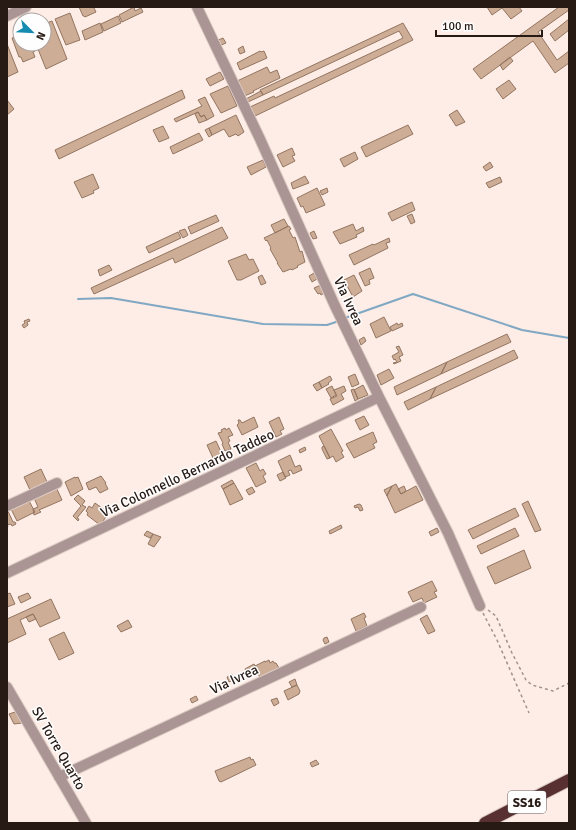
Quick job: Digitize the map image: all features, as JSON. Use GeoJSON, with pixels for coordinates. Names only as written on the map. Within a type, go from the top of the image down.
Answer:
{"type":"FeatureCollection","features":[{"type":"Feature","properties":{"kind":"highway","name":"SS16"},"geometry":{"type":"LineString","coordinates":[[485,823],[569,780]]}},
{"type":"Feature","properties":{"kind":"highway","name":"SS16"},"geometry":{"type":"LineString","coordinates":[[500,823],[569,787]]}},
{"type":"Feature","properties":{"kind":"street"},"geometry":{"type":"LineString","coordinates":[[7,16],[26,7]]}},
{"type":"Feature","properties":{"kind":"street","name":"Via Ivrea"},"geometry":{"type":"LineString","coordinates":[[196,7],[260,139],[378,397],[448,533],[480,606]]}},
{"type":"Feature","properties":{"kind":"street","name":"Via Colonnello Bernardo Taddeo"},"geometry":{"type":"LineString","coordinates":[[7,573],[378,397]]}},
{"type":"Feature","properties":{"kind":"street"},"geometry":{"type":"LineString","coordinates":[[7,506],[57,483]]}},
{"type":"Feature","properties":{"kind":"street","name":"Via Ivrea"},"geometry":{"type":"LineString","coordinates":[[59,777],[421,607]]}},
{"type":"Feature","properties":{"kind":"street","name":"SV Torre Quarto"},"geometry":{"type":"LineString","coordinates":[[7,687],[86,823]]}},
{"type":"Feature","properties":{"kind":"path"},"geometry":{"type":"LineString","coordinates":[[529,712],[482,610],[489,610],[496,616],[512,653],[526,680],[532,685],[553,691],[569,684]]}},
{"type":"Feature","properties":{"kind":"building"},"geometry":{"type":"Polygon","coordinates":[[[79,7],[95,7],[96,12],[85,17],[83,16],[79,7]]]}},
{"type":"Feature","properties":{"kind":"building"},"geometry":{"type":"Polygon","coordinates":[[[134,7],[135,11],[141,8],[143,12],[122,22],[119,15],[134,7]]]}},
{"type":"Feature","properties":{"kind":"building"},"geometry":{"type":"Polygon","coordinates":[[[487,7],[519,7],[522,11],[511,19],[502,8],[492,15],[487,7]]]}},
{"type":"Feature","properties":{"kind":"building"},"geometry":{"type":"Polygon","coordinates":[[[559,7],[569,7],[569,10],[538,32],[557,60],[569,51],[569,63],[555,73],[533,41],[481,79],[473,69],[559,7]]]}},
{"type":"Feature","properties":{"kind":"building"},"geometry":{"type":"Polygon","coordinates":[[[70,13],[80,40],[66,45],[55,19],[70,13]]]}},
{"type":"Feature","properties":{"kind":"building"},"geometry":{"type":"Polygon","coordinates":[[[118,16],[121,23],[104,31],[101,24],[118,16]]]}},
{"type":"Feature","properties":{"kind":"building"},"geometry":{"type":"Polygon","coordinates":[[[569,19],[569,30],[555,41],[550,34],[569,19]]]}},
{"type":"Feature","properties":{"kind":"building"},"geometry":{"type":"Polygon","coordinates":[[[52,21],[67,59],[46,69],[39,52],[52,52],[52,21]]]}},
{"type":"Feature","properties":{"kind":"building"},"geometry":{"type":"Polygon","coordinates":[[[100,23],[103,32],[85,40],[82,31],[100,23]]]}},
{"type":"Feature","properties":{"kind":"building"},"geometry":{"type":"Polygon","coordinates":[[[403,23],[413,40],[255,116],[250,107],[274,96],[275,98],[403,38],[399,31],[263,95],[260,90],[403,23]]]}},
{"type":"Feature","properties":{"kind":"building"},"geometry":{"type":"Polygon","coordinates":[[[223,38],[226,43],[219,46],[216,41],[223,38]]]}},
{"type":"Feature","properties":{"kind":"building"},"geometry":{"type":"Polygon","coordinates":[[[7,44],[18,72],[7,77],[7,44]]]}},
{"type":"Feature","properties":{"kind":"building"},"geometry":{"type":"Polygon","coordinates":[[[243,46],[245,52],[240,54],[238,49],[243,46]]]}},
{"type":"Feature","properties":{"kind":"building"},"geometry":{"type":"Polygon","coordinates":[[[260,51],[264,51],[267,58],[240,70],[237,63],[260,51]]]}},
{"type":"Feature","properties":{"kind":"building"},"geometry":{"type":"Polygon","coordinates":[[[17,52],[33,52],[35,57],[23,62],[21,57],[19,57],[17,52]]]}},
{"type":"Feature","properties":{"kind":"building"},"geometry":{"type":"Polygon","coordinates":[[[510,57],[513,61],[503,70],[500,65],[510,57]]]}},
{"type":"Feature","properties":{"kind":"building"},"geometry":{"type":"Polygon","coordinates":[[[267,67],[270,73],[277,70],[280,78],[242,97],[235,82],[267,67]]]}},
{"type":"Feature","properties":{"kind":"building"},"geometry":{"type":"Polygon","coordinates":[[[220,72],[224,79],[210,86],[206,79],[220,72]]]}},
{"type":"Feature","properties":{"kind":"building"},"geometry":{"type":"Polygon","coordinates":[[[509,80],[516,89],[503,99],[496,89],[509,80]]]}},
{"type":"Feature","properties":{"kind":"building"},"geometry":{"type":"Polygon","coordinates":[[[228,86],[237,106],[221,113],[210,94],[228,86]]]}},
{"type":"Feature","properties":{"kind":"building"},"geometry":{"type":"Polygon","coordinates":[[[182,90],[185,98],[59,159],[55,150],[182,90]]]}},
{"type":"Feature","properties":{"kind":"building"},"geometry":{"type":"Polygon","coordinates":[[[261,91],[263,95],[248,102],[246,99],[261,91]]]}},
{"type":"Feature","properties":{"kind":"building"},"geometry":{"type":"Polygon","coordinates":[[[205,97],[214,116],[207,120],[204,115],[201,117],[198,112],[176,122],[174,119],[202,106],[198,100],[205,97]]]}},
{"type":"Feature","properties":{"kind":"building"},"geometry":{"type":"Polygon","coordinates":[[[7,100],[14,109],[7,115],[7,100]]]}},
{"type":"Feature","properties":{"kind":"building"},"geometry":{"type":"Polygon","coordinates":[[[457,110],[465,122],[456,126],[449,115],[457,110]]]}},
{"type":"Feature","properties":{"kind":"building"},"geometry":{"type":"Polygon","coordinates":[[[198,112],[201,117],[204,115],[207,120],[199,123],[195,114],[198,112]]]}},
{"type":"Feature","properties":{"kind":"building"},"geometry":{"type":"Polygon","coordinates":[[[236,115],[244,132],[238,136],[236,134],[229,137],[224,129],[212,135],[209,128],[236,115]]]}},
{"type":"Feature","properties":{"kind":"building"},"geometry":{"type":"Polygon","coordinates":[[[408,125],[413,134],[366,157],[361,147],[408,125]]]}},
{"type":"Feature","properties":{"kind":"building"},"geometry":{"type":"Polygon","coordinates":[[[163,126],[169,138],[159,142],[153,130],[163,126]]]}},
{"type":"Feature","properties":{"kind":"building"},"geometry":{"type":"Polygon","coordinates":[[[209,128],[212,135],[209,137],[205,130],[209,128]]]}},
{"type":"Feature","properties":{"kind":"building"},"geometry":{"type":"Polygon","coordinates":[[[199,133],[203,140],[173,154],[170,147],[199,133]]]}},
{"type":"Feature","properties":{"kind":"building"},"geometry":{"type":"Polygon","coordinates":[[[292,148],[295,155],[292,156],[295,161],[283,167],[277,155],[292,148]]]}},
{"type":"Feature","properties":{"kind":"building"},"geometry":{"type":"Polygon","coordinates":[[[355,152],[358,159],[344,167],[340,159],[355,152]]]}},
{"type":"Feature","properties":{"kind":"building"},"geometry":{"type":"Polygon","coordinates":[[[263,160],[266,167],[251,175],[247,167],[263,160]]]}},
{"type":"Feature","properties":{"kind":"building"},"geometry":{"type":"Polygon","coordinates":[[[490,162],[493,167],[486,171],[483,167],[490,162]]]}},
{"type":"Feature","properties":{"kind":"building"},"geometry":{"type":"Polygon","coordinates":[[[93,174],[99,188],[93,191],[94,193],[82,198],[74,182],[93,174]]]}},
{"type":"Feature","properties":{"kind":"building"},"geometry":{"type":"Polygon","coordinates":[[[305,176],[309,183],[293,189],[291,183],[305,176]]]}},
{"type":"Feature","properties":{"kind":"building"},"geometry":{"type":"Polygon","coordinates":[[[500,177],[502,182],[489,188],[486,183],[500,177]]]}},
{"type":"Feature","properties":{"kind":"building"},"geometry":{"type":"Polygon","coordinates":[[[317,188],[325,205],[306,213],[303,206],[301,207],[297,198],[317,188]]]}},
{"type":"Feature","properties":{"kind":"building"},"geometry":{"type":"Polygon","coordinates":[[[327,188],[328,192],[322,195],[320,191],[327,188]]]}},
{"type":"Feature","properties":{"kind":"building"},"geometry":{"type":"Polygon","coordinates":[[[412,202],[415,210],[392,221],[388,213],[412,202]]]}},
{"type":"Feature","properties":{"kind":"building"},"geometry":{"type":"Polygon","coordinates":[[[412,214],[415,222],[411,224],[407,216],[412,214]]]}},
{"type":"Feature","properties":{"kind":"building"},"geometry":{"type":"Polygon","coordinates":[[[216,215],[219,221],[191,234],[188,227],[216,215]]]}},
{"type":"Feature","properties":{"kind":"building"},"geometry":{"type":"Polygon","coordinates":[[[284,219],[288,226],[275,233],[271,225],[284,219]]]}},
{"type":"Feature","properties":{"kind":"building"},"geometry":{"type":"Polygon","coordinates":[[[353,224],[356,231],[363,227],[364,231],[356,235],[357,237],[340,244],[333,232],[353,224]]]}},
{"type":"Feature","properties":{"kind":"building"},"geometry":{"type":"Polygon","coordinates":[[[289,226],[291,229],[289,230],[293,238],[295,237],[300,252],[302,251],[305,262],[292,270],[283,272],[270,249],[271,248],[267,240],[266,241],[264,238],[289,226]]]}},
{"type":"Feature","properties":{"kind":"building"},"geometry":{"type":"Polygon","coordinates":[[[222,227],[228,238],[175,263],[173,258],[94,294],[91,288],[222,227]]]}},
{"type":"Feature","properties":{"kind":"building"},"geometry":{"type":"Polygon","coordinates":[[[185,229],[188,235],[183,238],[179,231],[185,229]]]}},
{"type":"Feature","properties":{"kind":"building"},"geometry":{"type":"Polygon","coordinates":[[[314,231],[317,238],[313,239],[310,233],[314,231]]]}},
{"type":"Feature","properties":{"kind":"building"},"geometry":{"type":"Polygon","coordinates":[[[178,232],[181,238],[149,253],[146,247],[178,232]]]}},
{"type":"Feature","properties":{"kind":"building"},"geometry":{"type":"Polygon","coordinates":[[[389,238],[390,242],[386,243],[388,248],[354,265],[349,255],[389,238]]]}},
{"type":"Feature","properties":{"kind":"building"},"geometry":{"type":"Polygon","coordinates":[[[246,254],[249,260],[253,259],[259,271],[241,280],[237,280],[228,261],[246,254]]]}},
{"type":"Feature","properties":{"kind":"building"},"geometry":{"type":"Polygon","coordinates":[[[109,265],[112,270],[100,276],[98,270],[109,265]]]}},
{"type":"Feature","properties":{"kind":"building"},"geometry":{"type":"Polygon","coordinates":[[[370,268],[374,278],[369,280],[370,284],[365,286],[359,273],[370,268]]]}},
{"type":"Feature","properties":{"kind":"building"},"geometry":{"type":"Polygon","coordinates":[[[314,273],[317,279],[312,282],[309,276],[314,273]]]}},
{"type":"Feature","properties":{"kind":"building"},"geometry":{"type":"Polygon","coordinates":[[[262,275],[266,283],[261,285],[258,277],[262,275]]]}},
{"type":"Feature","properties":{"kind":"building"},"geometry":{"type":"Polygon","coordinates":[[[354,275],[362,291],[353,297],[344,280],[354,275]]]}},
{"type":"Feature","properties":{"kind":"building"},"geometry":{"type":"Polygon","coordinates":[[[321,285],[324,293],[321,295],[320,293],[318,294],[314,288],[321,285]]]}},
{"type":"Feature","properties":{"kind":"building"},"geometry":{"type":"Polygon","coordinates":[[[384,317],[391,331],[376,338],[370,324],[384,317]]]}},
{"type":"Feature","properties":{"kind":"building"},"geometry":{"type":"Polygon","coordinates":[[[29,319],[30,321],[27,322],[28,325],[24,328],[22,325],[25,323],[24,321],[29,319]]]}},
{"type":"Feature","properties":{"kind":"building"},"geometry":{"type":"Polygon","coordinates":[[[397,323],[398,325],[402,323],[403,326],[392,331],[390,327],[397,323]]]}},
{"type":"Feature","properties":{"kind":"building"},"geometry":{"type":"Polygon","coordinates":[[[507,334],[511,342],[441,374],[447,362],[507,334]]]}},
{"type":"Feature","properties":{"kind":"building"},"geometry":{"type":"Polygon","coordinates":[[[364,337],[366,341],[361,345],[359,340],[364,337]]]}},
{"type":"Feature","properties":{"kind":"building"},"geometry":{"type":"Polygon","coordinates":[[[399,346],[403,355],[399,357],[401,361],[394,364],[393,363],[397,362],[392,356],[399,352],[396,347],[399,346]]]}},
{"type":"Feature","properties":{"kind":"building"},"geometry":{"type":"Polygon","coordinates":[[[514,350],[518,358],[430,399],[436,387],[514,350]]]}},
{"type":"Feature","properties":{"kind":"building"},"geometry":{"type":"Polygon","coordinates":[[[447,362],[441,374],[397,395],[394,387],[447,362]]]}},
{"type":"Feature","properties":{"kind":"building"},"geometry":{"type":"Polygon","coordinates":[[[389,369],[394,378],[381,385],[377,375],[389,369]]]}},
{"type":"Feature","properties":{"kind":"building"},"geometry":{"type":"Polygon","coordinates":[[[355,374],[359,384],[352,387],[348,377],[355,374]]]}},
{"type":"Feature","properties":{"kind":"building"},"geometry":{"type":"Polygon","coordinates":[[[330,376],[332,380],[328,383],[329,384],[322,388],[319,382],[330,376]]]}},
{"type":"Feature","properties":{"kind":"building"},"geometry":{"type":"Polygon","coordinates":[[[319,382],[322,388],[317,391],[313,385],[319,382]]]}},
{"type":"Feature","properties":{"kind":"building"},"geometry":{"type":"Polygon","coordinates":[[[363,385],[368,395],[358,399],[354,390],[363,385]]]}},
{"type":"Feature","properties":{"kind":"building"},"geometry":{"type":"Polygon","coordinates":[[[332,386],[336,395],[331,398],[326,389],[332,386]]]}},
{"type":"Feature","properties":{"kind":"building"},"geometry":{"type":"Polygon","coordinates":[[[344,386],[346,391],[341,394],[344,399],[333,405],[330,399],[337,396],[334,390],[344,386]]]}},
{"type":"Feature","properties":{"kind":"building"},"geometry":{"type":"Polygon","coordinates":[[[436,387],[430,399],[408,410],[404,402],[436,387]]]}},
{"type":"Feature","properties":{"kind":"building"},"geometry":{"type":"Polygon","coordinates":[[[354,389],[358,399],[355,401],[351,390],[354,389]]]}},
{"type":"Feature","properties":{"kind":"building"},"geometry":{"type":"Polygon","coordinates":[[[364,416],[369,425],[360,430],[355,420],[364,416]]]}},
{"type":"Feature","properties":{"kind":"building"},"geometry":{"type":"Polygon","coordinates":[[[254,417],[258,427],[242,435],[237,425],[239,423],[238,420],[242,423],[254,417]]]}},
{"type":"Feature","properties":{"kind":"building"},"geometry":{"type":"Polygon","coordinates":[[[279,417],[284,429],[280,431],[282,434],[276,437],[269,422],[279,417]]]}},
{"type":"Feature","properties":{"kind":"building"},"geometry":{"type":"Polygon","coordinates":[[[225,428],[226,430],[229,428],[233,435],[228,437],[230,441],[228,442],[231,449],[225,451],[218,433],[222,432],[221,430],[225,428]]]}},
{"type":"Feature","properties":{"kind":"building"},"geometry":{"type":"Polygon","coordinates":[[[331,429],[343,451],[341,452],[344,457],[336,462],[333,456],[330,458],[319,436],[331,429]]]}},
{"type":"Feature","properties":{"kind":"building"},"geometry":{"type":"Polygon","coordinates":[[[373,432],[377,442],[373,444],[375,448],[354,458],[346,444],[373,432]]]}},
{"type":"Feature","properties":{"kind":"building"},"geometry":{"type":"Polygon","coordinates":[[[216,441],[222,454],[213,458],[207,445],[216,441]]]}},
{"type":"Feature","properties":{"kind":"building"},"geometry":{"type":"Polygon","coordinates":[[[324,446],[330,458],[327,459],[322,449],[324,446]]]}},
{"type":"Feature","properties":{"kind":"building"},"geometry":{"type":"Polygon","coordinates":[[[305,447],[306,450],[300,453],[299,450],[305,447]]]}},
{"type":"Feature","properties":{"kind":"building"},"geometry":{"type":"Polygon","coordinates":[[[290,455],[295,467],[300,465],[302,470],[293,474],[291,470],[288,471],[290,475],[285,477],[278,461],[290,455]]]}},
{"type":"Feature","properties":{"kind":"building"},"geometry":{"type":"Polygon","coordinates":[[[256,463],[260,471],[263,469],[266,474],[263,476],[266,482],[256,487],[246,468],[256,463]]]}},
{"type":"Feature","properties":{"kind":"building"},"geometry":{"type":"Polygon","coordinates":[[[41,469],[47,482],[30,490],[24,477],[41,469]]]}},
{"type":"Feature","properties":{"kind":"building"},"geometry":{"type":"Polygon","coordinates":[[[283,472],[286,478],[280,481],[277,475],[283,472]]]}},
{"type":"Feature","properties":{"kind":"building"},"geometry":{"type":"Polygon","coordinates":[[[101,476],[108,489],[100,493],[96,487],[89,490],[86,483],[101,476]]]}},
{"type":"Feature","properties":{"kind":"building"},"geometry":{"type":"Polygon","coordinates":[[[78,477],[83,489],[71,496],[65,482],[78,477]]]}},
{"type":"Feature","properties":{"kind":"building"},"geometry":{"type":"Polygon","coordinates":[[[232,480],[234,483],[223,489],[221,486],[232,480]]]}},
{"type":"Feature","properties":{"kind":"building"},"geometry":{"type":"Polygon","coordinates":[[[234,483],[243,499],[230,505],[223,489],[234,483]]]}},
{"type":"Feature","properties":{"kind":"building"},"geometry":{"type":"Polygon","coordinates":[[[396,484],[401,494],[416,486],[423,500],[395,513],[387,496],[392,486],[396,484]]]}},
{"type":"Feature","properties":{"kind":"building"},"geometry":{"type":"Polygon","coordinates":[[[392,486],[388,493],[387,496],[384,490],[392,486]]]}},
{"type":"Feature","properties":{"kind":"building"},"geometry":{"type":"Polygon","coordinates":[[[404,486],[406,491],[401,494],[398,489],[404,486]]]}},
{"type":"Feature","properties":{"kind":"building"},"geometry":{"type":"Polygon","coordinates":[[[56,487],[62,500],[39,510],[41,512],[34,515],[33,509],[38,507],[34,498],[56,487]]]}},
{"type":"Feature","properties":{"kind":"building"},"geometry":{"type":"Polygon","coordinates":[[[252,487],[255,492],[249,495],[246,490],[252,487]]]}},
{"type":"Feature","properties":{"kind":"building"},"geometry":{"type":"Polygon","coordinates":[[[78,495],[85,501],[82,505],[86,507],[77,518],[79,519],[78,521],[73,516],[81,506],[74,499],[78,495]]]}},
{"type":"Feature","properties":{"kind":"building"},"geometry":{"type":"Polygon","coordinates":[[[28,499],[35,512],[17,521],[10,507],[28,499]]]}},
{"type":"Feature","properties":{"kind":"building"},"geometry":{"type":"Polygon","coordinates":[[[528,501],[541,530],[535,532],[522,504],[528,501]]]}},
{"type":"Feature","properties":{"kind":"building"},"geometry":{"type":"Polygon","coordinates":[[[95,503],[109,513],[100,525],[87,515],[88,513],[86,511],[89,506],[92,508],[95,503]]]}},
{"type":"Feature","properties":{"kind":"building"},"geometry":{"type":"Polygon","coordinates":[[[359,504],[363,510],[360,511],[358,507],[355,508],[354,506],[359,504]]]}},
{"type":"Feature","properties":{"kind":"building"},"geometry":{"type":"Polygon","coordinates":[[[515,508],[519,516],[473,539],[468,530],[515,508]]]}},
{"type":"Feature","properties":{"kind":"building"},"geometry":{"type":"Polygon","coordinates":[[[7,509],[13,522],[16,524],[12,526],[11,524],[7,525],[7,509]]]}},
{"type":"Feature","properties":{"kind":"building"},"geometry":{"type":"Polygon","coordinates":[[[341,525],[342,528],[330,534],[329,531],[341,525]]]}},
{"type":"Feature","properties":{"kind":"building"},"geometry":{"type":"Polygon","coordinates":[[[437,528],[439,532],[431,536],[429,532],[437,528]]]}},
{"type":"Feature","properties":{"kind":"building"},"geometry":{"type":"Polygon","coordinates":[[[515,528],[519,536],[481,554],[477,546],[515,528]]]}},
{"type":"Feature","properties":{"kind":"building"},"geometry":{"type":"Polygon","coordinates":[[[147,531],[153,534],[150,538],[144,535],[147,531]]]}},
{"type":"Feature","properties":{"kind":"building"},"geometry":{"type":"Polygon","coordinates":[[[153,534],[161,537],[154,547],[148,544],[153,534]]]}},
{"type":"Feature","properties":{"kind":"building"},"geometry":{"type":"Polygon","coordinates":[[[524,550],[531,568],[495,584],[487,567],[524,550]]]}},
{"type":"Feature","properties":{"kind":"building"},"geometry":{"type":"Polygon","coordinates":[[[432,581],[437,591],[434,592],[437,597],[424,603],[422,598],[413,602],[408,592],[432,581]]]}},
{"type":"Feature","properties":{"kind":"building"},"geometry":{"type":"Polygon","coordinates":[[[10,593],[15,604],[7,607],[7,594],[10,593]]]}},
{"type":"Feature","properties":{"kind":"building"},"geometry":{"type":"Polygon","coordinates":[[[28,593],[31,598],[21,603],[18,597],[28,593]]]}},
{"type":"Feature","properties":{"kind":"building"},"geometry":{"type":"Polygon","coordinates":[[[51,599],[60,618],[40,627],[33,614],[20,620],[26,634],[7,643],[7,619],[51,599]]]}},
{"type":"Feature","properties":{"kind":"building"},"geometry":{"type":"Polygon","coordinates":[[[364,613],[367,626],[356,631],[351,619],[364,613]]]}},
{"type":"Feature","properties":{"kind":"building"},"geometry":{"type":"Polygon","coordinates":[[[33,614],[36,619],[29,622],[26,617],[33,614]]]}},
{"type":"Feature","properties":{"kind":"building"},"geometry":{"type":"Polygon","coordinates":[[[427,615],[435,631],[428,634],[420,619],[427,615]]]}},
{"type":"Feature","properties":{"kind":"building"},"geometry":{"type":"Polygon","coordinates":[[[128,620],[132,627],[121,632],[117,626],[128,620]]]}},
{"type":"Feature","properties":{"kind":"building"},"geometry":{"type":"Polygon","coordinates":[[[64,632],[74,653],[59,660],[49,639],[64,632]]]}},
{"type":"Feature","properties":{"kind":"building"},"geometry":{"type":"Polygon","coordinates":[[[327,637],[329,642],[325,644],[323,640],[327,637]]]}},
{"type":"Feature","properties":{"kind":"building"},"geometry":{"type":"Polygon","coordinates":[[[269,660],[270,663],[273,661],[276,663],[279,668],[260,678],[255,666],[269,660]]]}},
{"type":"Feature","properties":{"kind":"building"},"geometry":{"type":"Polygon","coordinates":[[[254,664],[258,672],[248,676],[245,669],[254,664]]]}},
{"type":"Feature","properties":{"kind":"building"},"geometry":{"type":"Polygon","coordinates":[[[232,674],[234,680],[229,682],[227,677],[232,674]]]}},
{"type":"Feature","properties":{"kind":"building"},"geometry":{"type":"Polygon","coordinates":[[[295,679],[297,685],[292,687],[289,682],[295,679]]]}},
{"type":"Feature","properties":{"kind":"building"},"geometry":{"type":"Polygon","coordinates":[[[297,685],[300,691],[299,694],[288,700],[284,691],[297,685]]]}},
{"type":"Feature","properties":{"kind":"building"},"geometry":{"type":"Polygon","coordinates":[[[196,696],[198,700],[192,703],[190,699],[196,696]]]}},
{"type":"Feature","properties":{"kind":"building"},"geometry":{"type":"Polygon","coordinates":[[[277,698],[279,703],[274,706],[271,700],[277,698]]]}},
{"type":"Feature","properties":{"kind":"building"},"geometry":{"type":"Polygon","coordinates":[[[15,712],[22,723],[14,724],[9,714],[15,712]]]}},
{"type":"Feature","properties":{"kind":"building"},"geometry":{"type":"Polygon","coordinates":[[[250,757],[256,765],[221,782],[219,781],[215,771],[250,757]]]}},
{"type":"Feature","properties":{"kind":"building"},"geometry":{"type":"Polygon","coordinates":[[[316,760],[319,764],[312,767],[310,763],[316,760]]]}},
{"type":"Feature","properties":{"kind":"waterway"},"geometry":{"type":"LineString","coordinates":[[345,318],[413,294],[522,330],[569,338]]}},
{"type":"Feature","properties":{"kind":"waterway"},"geometry":{"type":"LineString","coordinates":[[78,299],[111,298],[263,324],[327,325],[339,321]]}}]}
